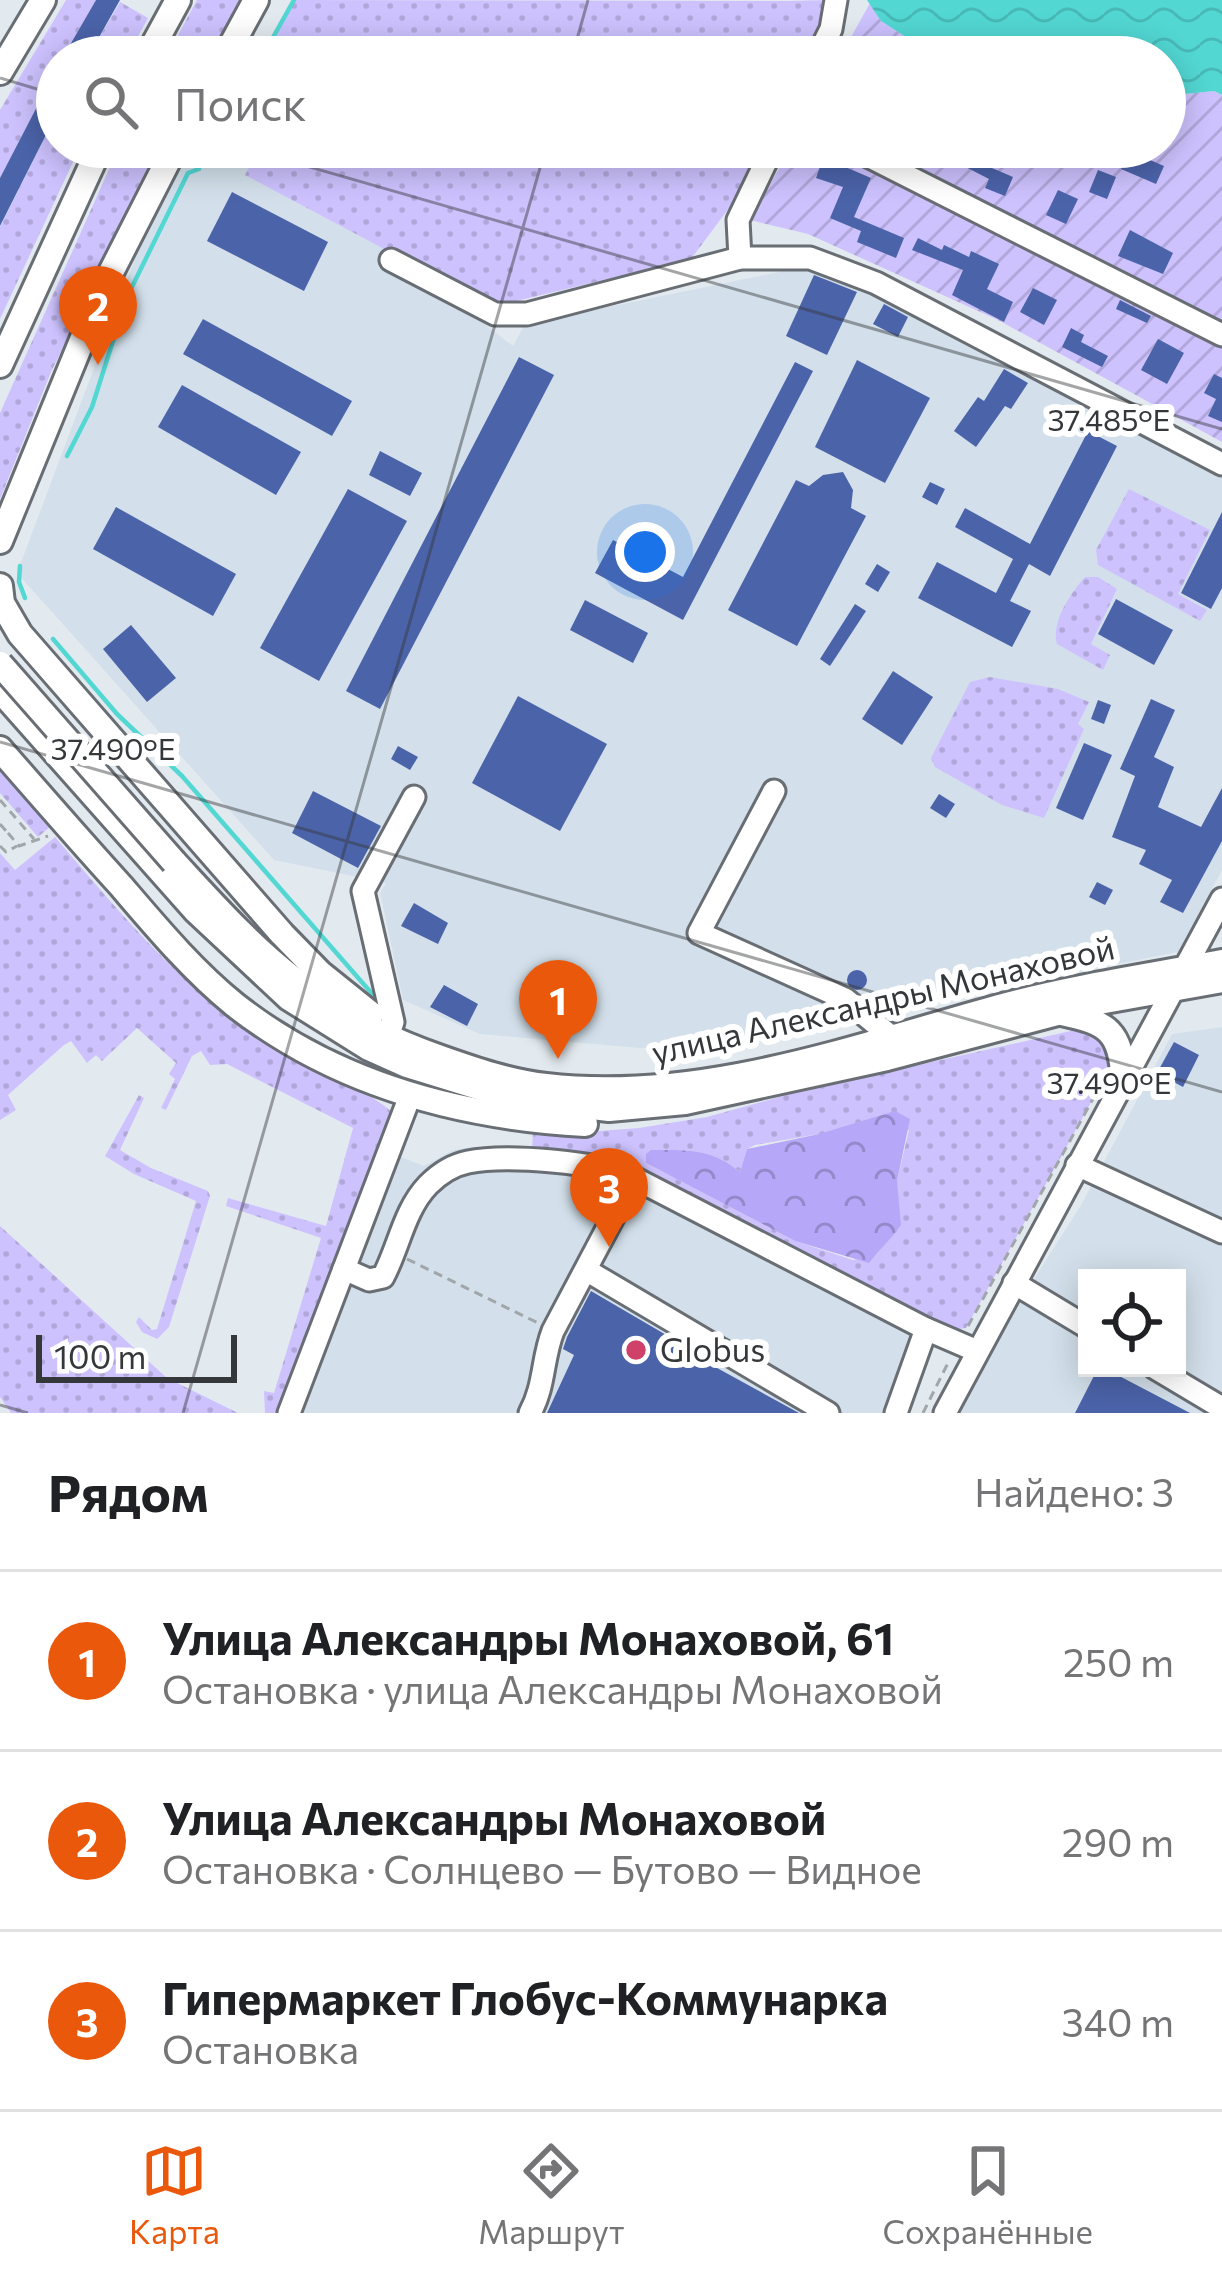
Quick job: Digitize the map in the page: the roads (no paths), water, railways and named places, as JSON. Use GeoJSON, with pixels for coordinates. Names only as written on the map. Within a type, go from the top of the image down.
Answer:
{"type":"FeatureCollection","features":[{"type":"Feature","properties":{"kind":"main road"},"geometry":{"type":"LineString","coordinates":[[0,72],[43,0]]}},
{"type":"Feature","properties":{"kind":"main road"},"geometry":{"type":"LineString","coordinates":[[158,36],[178,0]]}},
{"type":"Feature","properties":{"kind":"main road"},"geometry":{"type":"LineString","coordinates":[[236,36],[256,0]]}},
{"type":"Feature","properties":{"kind":"main road"},"geometry":{"type":"LineString","coordinates":[[0,365],[90,168]]}},
{"type":"Feature","properties":{"kind":"main road"},"geometry":{"type":"LineString","coordinates":[[0,541],[105,284],[164,168]]}},
{"type":"Feature","properties":{"kind":"main road"},"geometry":{"type":"LineString","coordinates":[[0,573],[12,514]]}},
{"type":"Feature","properties":{"kind":"main road"},"geometry":{"type":"LineString","coordinates":[[0,586],[8,616],[281,934],[390,1032]]}},
{"type":"Feature","properties":{"kind":"main road","name":"улица Александры Монаховой"},"geometry":{"type":"LineString","coordinates":[[0,664],[223,940],[289,998],[332,1027],[407,1064],[481,1090],[572,1108],[640,1107],[725,1095],[1060,1012],[1222,962]]}},
{"type":"Feature","properties":{"kind":"main road","name":"улица Александры Монаховой"},"geometry":{"type":"LineString","coordinates":[[0,690],[168,867],[281,969],[340,1012],[451,1061],[542,1086],[623,1089],[724,1076],[893,1038],[999,1007],[1179,979],[1222,980]]}},
{"type":"Feature","properties":{"kind":"main road"},"geometry":{"type":"LineString","coordinates":[[0,749],[176,949],[232,1002],[326,1062],[410,1096],[498,1118],[589,1124],[640,1120],[725,1095]]}},
{"type":"Feature","properties":{"kind":"main road"},"geometry":{"type":"LineString","coordinates":[[1060,1012],[1110,1030],[1122,1056],[1116,1075]]}},
{"type":"Feature","properties":{"kind":"street"},"geometry":{"type":"LineString","coordinates":[[828,36],[836,0]]}},
{"type":"Feature","properties":{"kind":"street"},"geometry":{"type":"LineString","coordinates":[[740,258],[738,220],[762,168]]}},
{"type":"Feature","properties":{"kind":"street"},"geometry":{"type":"LineString","coordinates":[[892,168],[1222,334]]}},
{"type":"Feature","properties":{"kind":"street"},"geometry":{"type":"LineString","coordinates":[[391,260],[495,314],[526,314],[740,258],[810,258],[876,283],[1222,464]]}},
{"type":"Feature","properties":{"kind":"street"},"geometry":{"type":"LineString","coordinates":[[0,676],[15,668],[33,667],[57,676]]}},
{"type":"Feature","properties":{"kind":"street"},"geometry":{"type":"LineString","coordinates":[[774,791],[699,933],[845,999],[893,1038]]}},
{"type":"Feature","properties":{"kind":"street"},"geometry":{"type":"LineString","coordinates":[[390,1032],[390,1002],[363,891],[414,797]]}},
{"type":"Feature","properties":{"kind":"street"},"geometry":{"type":"LineString","coordinates":[[945,1413],[967,1348],[1014,1283],[1077,1165],[1116,1075],[1179,979],[1222,899]]}},
{"type":"Feature","properties":{"kind":"street"},"geometry":{"type":"LineString","coordinates":[[289,1413],[410,1096]]}},
{"type":"Feature","properties":{"kind":"street"},"geometry":{"type":"LineString","coordinates":[[344,1269],[369,1280],[383,1277],[415,1203],[437,1176],[456,1166],[476,1161],[591,1165],[634,1178],[967,1348]]}},
{"type":"Feature","properties":{"kind":"street"},"geometry":{"type":"LineString","coordinates":[[1077,1165],[1222,1232]]}},
{"type":"Feature","properties":{"kind":"street"},"geometry":{"type":"LineString","coordinates":[[530,1413],[542,1387],[546,1349],[634,1178]]}},
{"type":"Feature","properties":{"kind":"street"},"geometry":{"type":"LineString","coordinates":[[586,1270],[828,1413]]}},
{"type":"Feature","properties":{"kind":"street"},"geometry":{"type":"LineString","coordinates":[[1014,1283],[1078,1322]]}},
{"type":"Feature","properties":{"kind":"street"},"geometry":{"type":"LineString","coordinates":[[896,1413],[926,1329]]}},
{"type":"Feature","properties":{"kind":"street"},"geometry":{"type":"LineString","coordinates":[[1170,1377],[1222,1408]]}},
{"type":"Feature","properties":{"kind":"water"},"geometry":{"type":"Polygon","coordinates":[[[867,0],[1222,0],[1222,95],[1214,91],[1186,94],[1186,36],[904,36],[881,21],[867,0]]]}},
{"type":"Feature","properties":{"kind":"waterway"},"geometry":{"type":"LineString","coordinates":[[274,36],[294,0]]}},
{"type":"Feature","properties":{"kind":"waterway"},"geometry":{"type":"LineString","coordinates":[[67,456],[92,407],[127,297],[188,173],[199,169]]}},
{"type":"Feature","properties":{"kind":"waterway"},"geometry":{"type":"LineString","coordinates":[[20,566],[25,598]]}},
{"type":"Feature","properties":{"kind":"waterway"},"geometry":{"type":"LineString","coordinates":[[53,639],[117,714],[182,776],[374,996]]}},
{"type":"Feature","properties":{"kind":"place","name":"Улица Александры Монаховой"},"geometry":{"type":"Point","coordinates":[98,365]}},
{"type":"Feature","properties":{"kind":"place","name":"Улица Александры Монаховой, 61"},"geometry":{"type":"Point","coordinates":[558,1059]}},
{"type":"Feature","properties":{"kind":"place","name":"Гипермаркет Глобус-Коммунарка"},"geometry":{"type":"Point","coordinates":[609,1247]}},
{"type":"Feature","properties":{"kind":"place","name":"Globus"},"geometry":{"type":"Point","coordinates":[636,1350]}}]}
